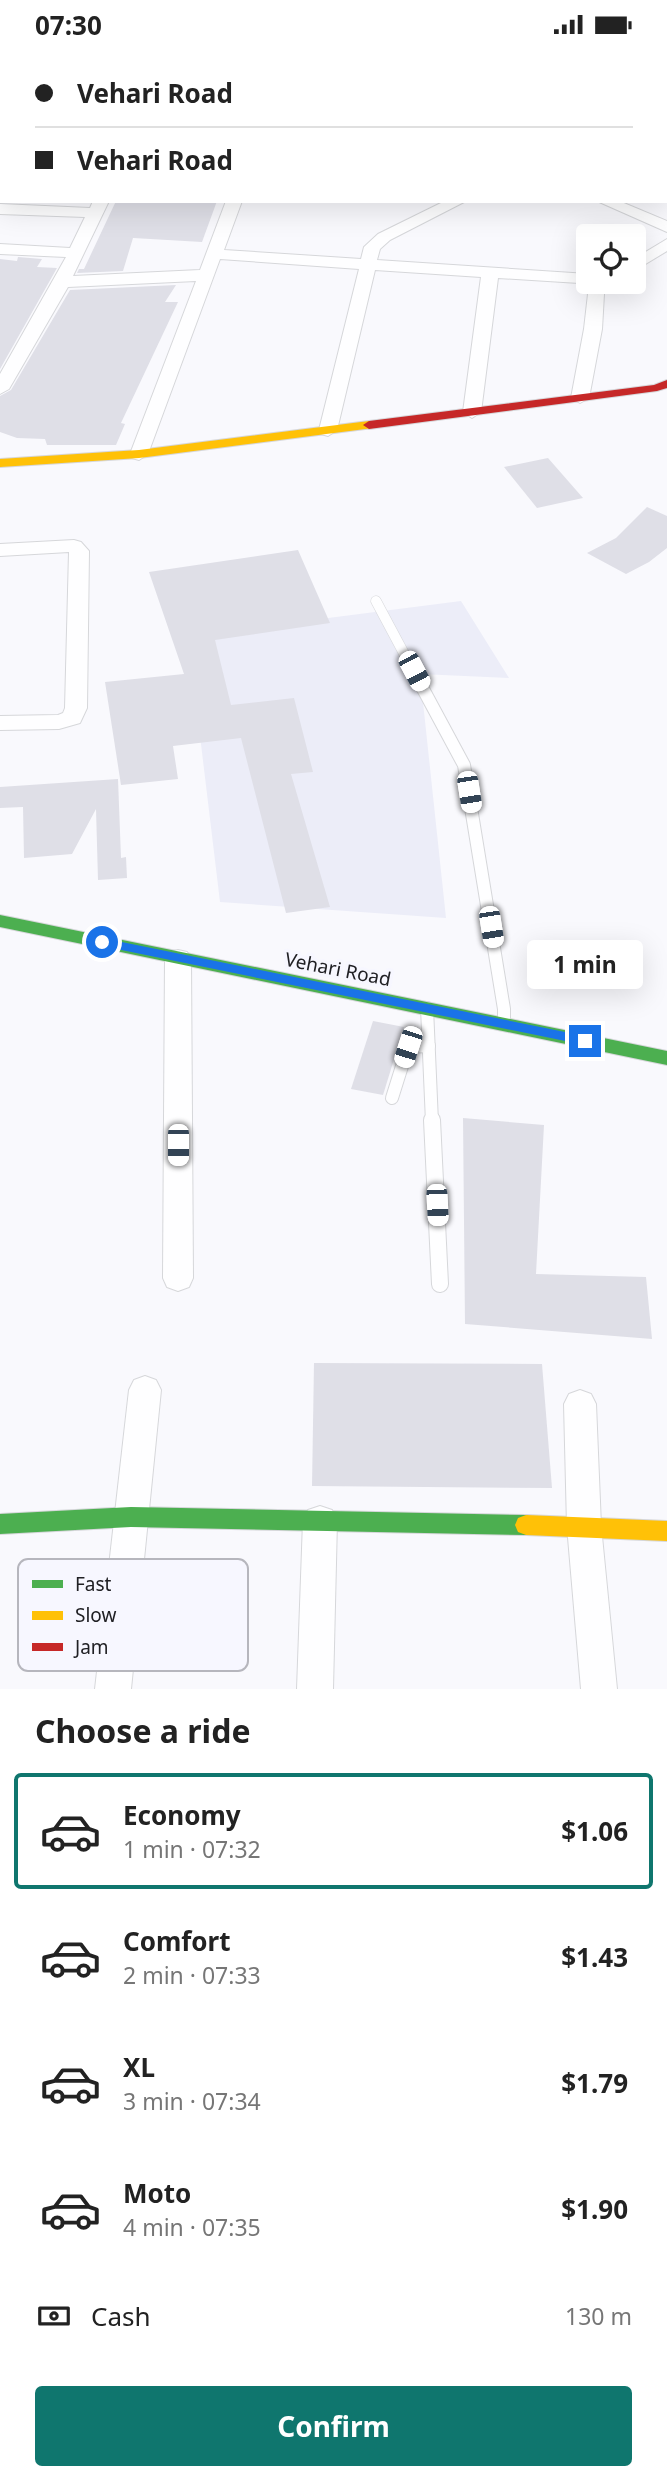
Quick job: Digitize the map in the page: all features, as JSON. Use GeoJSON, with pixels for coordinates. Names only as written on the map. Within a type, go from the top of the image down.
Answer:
{"type":"FeatureCollection","features":[{"type":"Feature","properties":{"kind":"street"},"geometry":{"type":"LineString","coordinates":[[139,454],[233,203]]}},
{"type":"Feature","properties":{"kind":"street"},"geometry":{"type":"LineString","coordinates":[[328,430],[372,247],[384,237],[454,203]]}},
{"type":"Feature","properties":{"kind":"street"},"geometry":{"type":"LineString","coordinates":[[610,203],[667,226]]}},
{"type":"Feature","properties":{"kind":"street"},"geometry":{"type":"LineString","coordinates":[[0,209],[98,207],[62,282],[0,389]]}},
{"type":"Feature","properties":{"kind":"street"},"geometry":{"type":"LineString","coordinates":[[646,258],[667,244]]}},
{"type":"Feature","properties":{"kind":"street"},"geometry":{"type":"LineString","coordinates":[[0,249],[74,253]]}},
{"type":"Feature","properties":{"kind":"street"},"geometry":{"type":"LineString","coordinates":[[214,254],[576,278]]}},
{"type":"Feature","properties":{"kind":"street"},"geometry":{"type":"LineString","coordinates":[[472,412],[490,272]]}},
{"type":"Feature","properties":{"kind":"street"},"geometry":{"type":"LineString","coordinates":[[62,282],[208,275]]}},
{"type":"Feature","properties":{"kind":"street"},"geometry":{"type":"LineString","coordinates":[[580,398],[593,329],[596,294]]}},
{"type":"Feature","properties":{"kind":"street"},"geometry":{"type":"LineString","coordinates":[[0,463],[139,454],[657,388],[667,383]]}},
{"type":"Feature","properties":{"kind":"street"},"geometry":{"type":"LineString","coordinates":[[0,550],[61,545],[74,546],[79,551],[76,708],[72,717],[59,722],[0,723]]}},
{"type":"Feature","properties":{"kind":"street","name":"Vehari Road"},"geometry":{"type":"LineString","coordinates":[[0,921],[667,1058]]}},
{"type":"Feature","properties":{"kind":"street"},"geometry":{"type":"LineString","coordinates":[[178,959],[178,1278]]}},
{"type":"Feature","properties":{"kind":"street"},"geometry":{"type":"LineString","coordinates":[[127,1559],[145,1390]]}},
{"type":"Feature","properties":{"kind":"street"},"geometry":{"type":"LineString","coordinates":[[580,1404],[584,1526],[599,1689]]}},
{"type":"Feature","properties":{"kind":"street"},"geometry":{"type":"LineString","coordinates":[[0,1524],[131,1517],[584,1526],[667,1531]]}},
{"type":"Feature","properties":{"kind":"street"},"geometry":{"type":"LineString","coordinates":[[315,1689],[320,1521]]}},
{"type":"Feature","properties":{"kind":"street"},"geometry":{"type":"LineString","coordinates":[[113,1689],[115,1671]]}},
{"type":"Feature","properties":{"kind":"lane"},"geometry":{"type":"LineString","coordinates":[[376,601],[464,765],[504,1009],[504,1023]]}},
{"type":"Feature","properties":{"kind":"lane"},"geometry":{"type":"LineString","coordinates":[[427,1008],[440,1284]]}},
{"type":"Feature","properties":{"kind":"lane"},"geometry":{"type":"LineString","coordinates":[[392,1098],[408,1047],[429,1046]]}},
{"type":"Feature","properties":{"kind":"shaded area"},"geometry":{"type":"Polygon","coordinates":[[[461,601],[509,678],[420,674],[446,918],[220,902],[188,636],[461,601]]]}},
{"type":"Feature","properties":{"kind":"building"},"geometry":{"type":"Polygon","coordinates":[[[115,203],[216,203],[202,242],[133,238],[123,271],[77,273],[79,269],[84,269],[115,203]]]}},
{"type":"Feature","properties":{"kind":"building"},"geometry":{"type":"Polygon","coordinates":[[[18,257],[42,259],[37,267],[57,268],[0,369],[0,259],[17,261],[18,257]]]}},
{"type":"Feature","properties":{"kind":"building"},"geometry":{"type":"Polygon","coordinates":[[[176,285],[165,302],[178,302],[121,423],[125,424],[116,445],[47,445],[45,439],[17,438],[0,432],[0,396],[11,390],[70,290],[176,285]]]}},
{"type":"Feature","properties":{"kind":"building"},"geometry":{"type":"Polygon","coordinates":[[[548,458],[583,498],[537,508],[504,467],[548,458]]]}},
{"type":"Feature","properties":{"kind":"building"},"geometry":{"type":"Polygon","coordinates":[[[647,507],[667,516],[667,548],[649,562],[626,574],[587,553],[616,538],[647,507]]]}},
{"type":"Feature","properties":{"kind":"building"},"geometry":{"type":"Polygon","coordinates":[[[298,550],[330,623],[215,640],[231,705],[294,698],[313,772],[291,774],[330,907],[286,913],[241,738],[173,746],[178,779],[121,785],[105,682],[184,674],[149,572],[298,550]]]}},
{"type":"Feature","properties":{"kind":"building"},"geometry":{"type":"Polygon","coordinates":[[[118,779],[121,858],[126,857],[127,878],[98,880],[96,809],[72,854],[24,858],[23,807],[0,808],[0,787],[118,779]]]}},
{"type":"Feature","properties":{"kind":"building"},"geometry":{"type":"Polygon","coordinates":[[[373,1021],[404,1027],[383,1095],[351,1089],[373,1021]]]}},
{"type":"Feature","properties":{"kind":"building"},"geometry":{"type":"Polygon","coordinates":[[[463,1118],[544,1125],[536,1274],[646,1277],[652,1339],[465,1324],[463,1118]]]}},
{"type":"Feature","properties":{"kind":"building"},"geometry":{"type":"Polygon","coordinates":[[[314,1363],[542,1364],[552,1488],[312,1486],[314,1363]]]}},
{"type":"Feature","properties":{"kind":"traffic: fast"},"geometry":{"type":"LineString","coordinates":[[0,921],[667,1058]]}},
{"type":"Feature","properties":{"kind":"traffic: fast"},"geometry":{"type":"LineString","coordinates":[[0,1524],[131,1517],[526,1525]]}},
{"type":"Feature","properties":{"kind":"traffic: slow"},"geometry":{"type":"LineString","coordinates":[[0,463],[139,454],[369,425]]}},
{"type":"Feature","properties":{"kind":"traffic: slow"},"geometry":{"type":"LineString","coordinates":[[526,1525],[667,1531]]}},
{"type":"Feature","properties":{"kind":"traffic: jam"},"geometry":{"type":"LineString","coordinates":[[369,425],[657,388],[667,383]]}},
{"type":"Feature","properties":{"kind":"route"},"geometry":{"type":"LineString","coordinates":[[102,942],[585,1041]]}}]}
